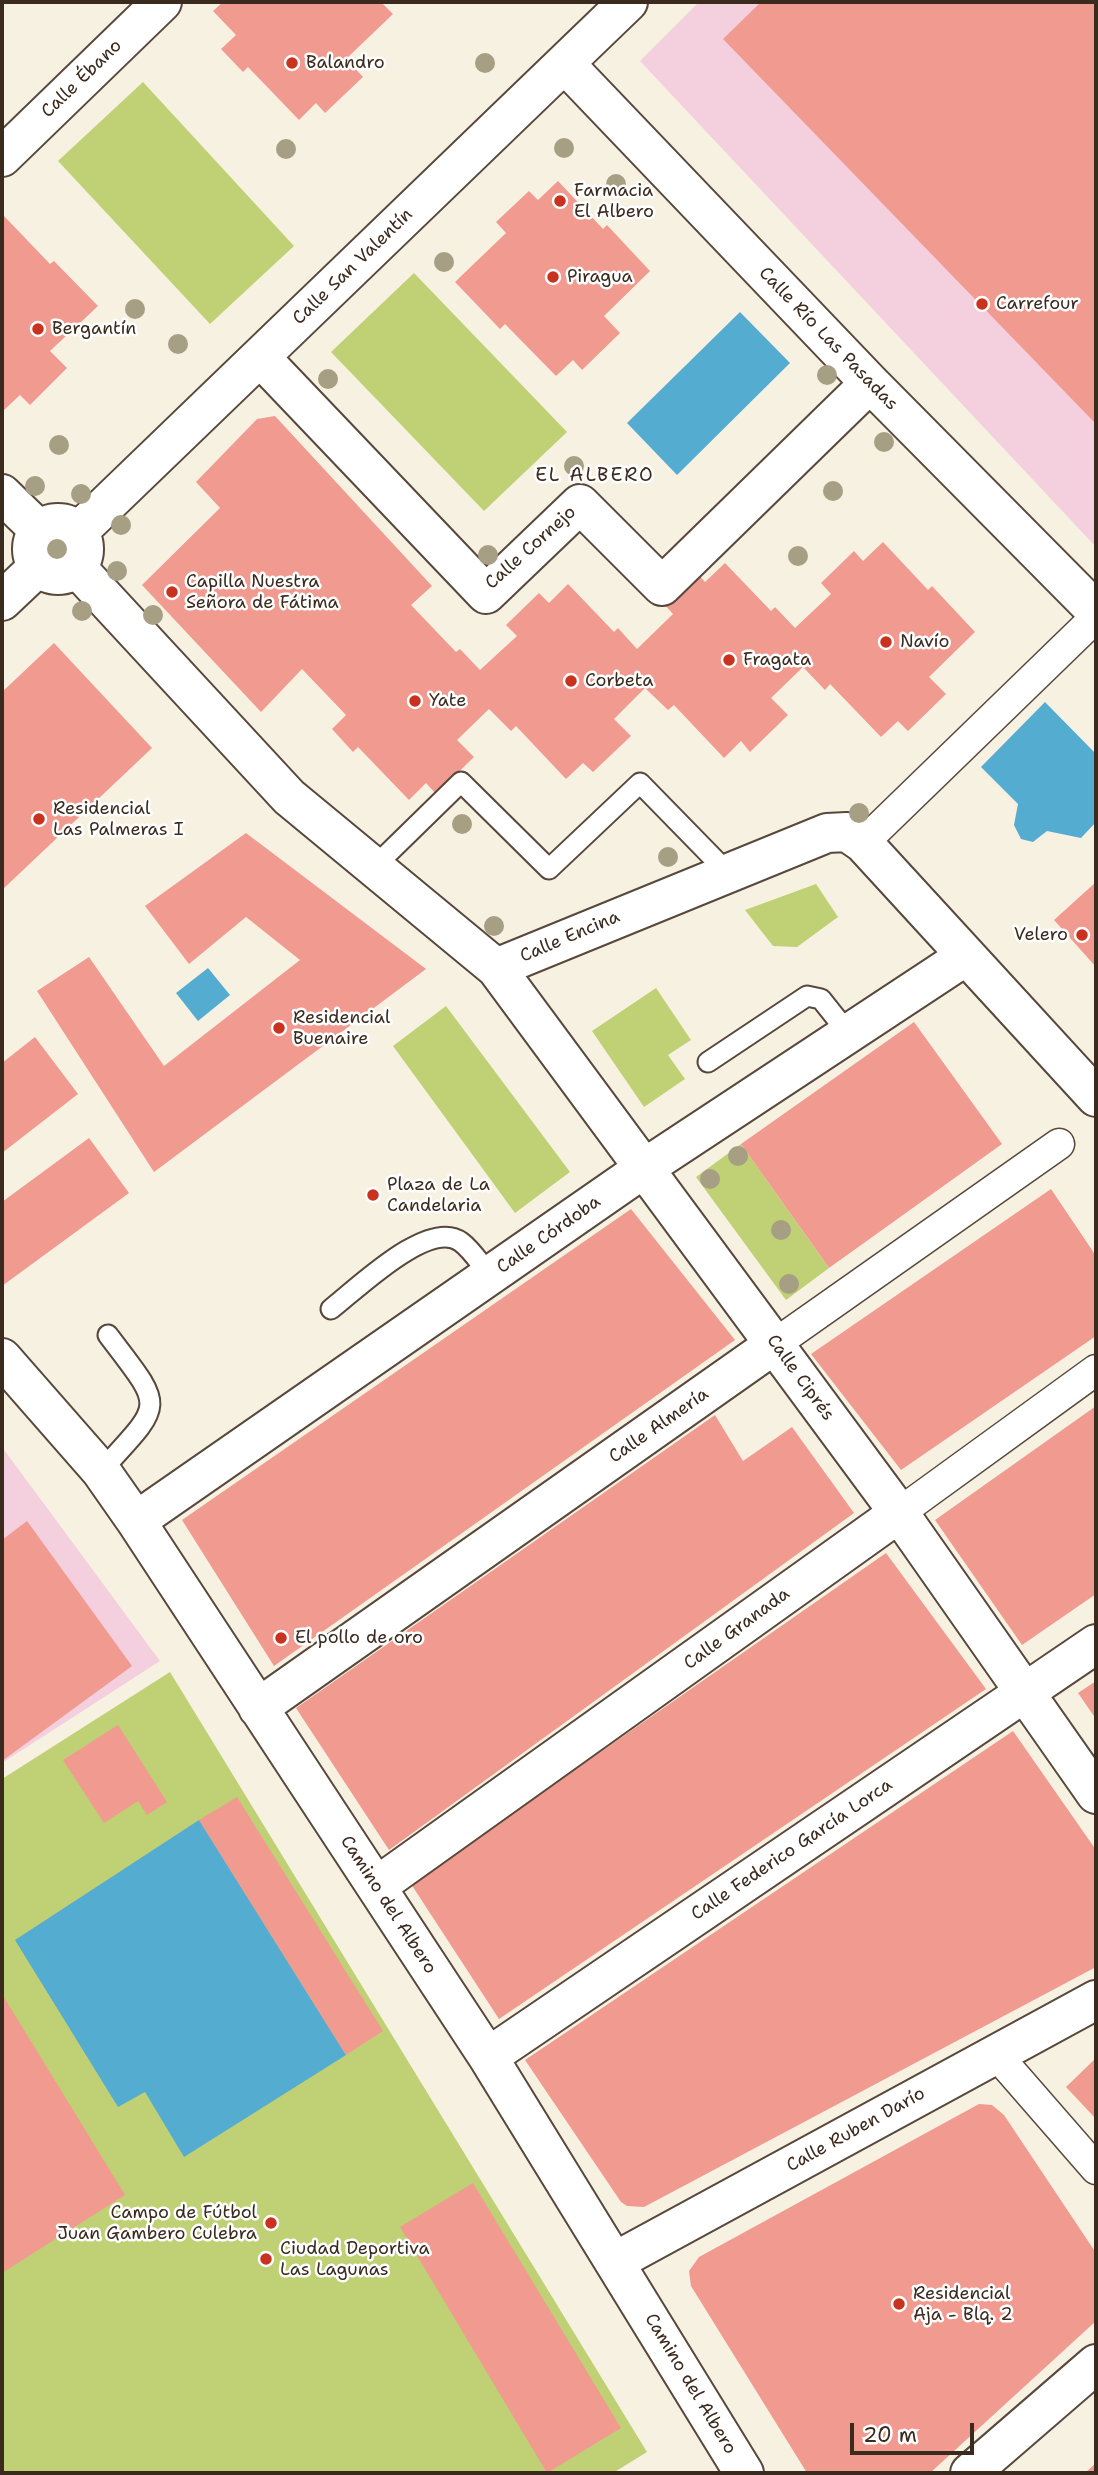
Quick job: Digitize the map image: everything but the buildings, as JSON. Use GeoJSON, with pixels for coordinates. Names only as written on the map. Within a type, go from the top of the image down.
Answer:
{"type":"FeatureCollection","features":[{"type":"Feature","properties":{"kind":"street","name":"Calle Ébano"},"geometry":{"type":"LineString","coordinates":[[2,157],[162,2]]}},
{"type":"Feature","properties":{"kind":"street","name":"Calle San Valentín"},"geometry":{"type":"LineString","coordinates":[[78,550],[260,357],[628,2]]}},
{"type":"Feature","properties":{"kind":"street","name":"Calle Río Las Pasadas"},"geometry":{"type":"LineString","coordinates":[[565,64],[870,383],[1096,611]]}},
{"type":"Feature","properties":{"kind":"street","name":"Calle Cornejo"},"geometry":{"type":"LineString","coordinates":[[260,357],[486,594],[580,504],[662,586],[870,383]]}},
{"type":"Feature","properties":{"kind":"street"},"geometry":{"type":"LineString","coordinates":[[2,494],[39,549]]}},
{"type":"Feature","properties":{"kind":"street"},"geometry":{"type":"LineString","coordinates":[[2,601],[54,523],[63,523],[78,550],[289,797],[496,968]]}},
{"type":"Feature","properties":{"kind":"street"},"geometry":{"type":"LineString","coordinates":[[863,843],[1096,617]]}},
{"type":"Feature","properties":{"kind":"street","name":"Calle Encina"},"geometry":{"type":"LineString","coordinates":[[496,968],[827,833],[847,832],[863,843],[1096,1097]]}},
{"type":"Feature","properties":{"kind":"street","name":"Calle Córdoba"},"geometry":{"type":"LineString","coordinates":[[136,1521],[643,1169],[966,956]]}},
{"type":"Feature","properties":{"kind":"street","name":"Calle Ciprés"},"geometry":{"type":"LineString","coordinates":[[496,968],[899,1513],[1096,1794]]}},
{"type":"Feature","properties":{"kind":"street","name":"Calle Almería"},"geometry":{"type":"LineString","coordinates":[[258,1708],[1059,1144]]}},
{"type":"Feature","properties":{"kind":"street","name":"Camino del Albero"},"geometry":{"type":"LineString","coordinates":[[2,1358],[101,1471],[136,1521],[488,2057],[744,2473]]}},
{"type":"Feature","properties":{"kind":"street","name":"Calle Granada"},"geometry":{"type":"LineString","coordinates":[[377,1886],[1096,1370]]}},
{"type":"Feature","properties":{"kind":"street","name":"Calle Federico García Lorca"},"geometry":{"type":"LineString","coordinates":[[488,2057],[1096,1644]]}},
{"type":"Feature","properties":{"kind":"street","name":"Calle Ruben Darío"},"geometry":{"type":"LineString","coordinates":[[616,2261],[1096,2000]]}},
{"type":"Feature","properties":{"kind":"street"},"geometry":{"type":"LineString","coordinates":[[995,2053],[1096,2169]]}},
{"type":"Feature","properties":{"kind":"street"},"geometry":{"type":"LineString","coordinates":[[970,2473],[1096,2364]]}},
{"type":"Feature","properties":{"kind":"lane"},"geometry":{"type":"LineString","coordinates":[[374,867],[461,782],[549,869],[640,783],[727,872]]}},
{"type":"Feature","properties":{"kind":"lane"},"geometry":{"type":"LineString","coordinates":[[708,1062],[807,996],[821,999],[848,1033]]}},
{"type":"Feature","properties":{"kind":"lane"},"geometry":{"type":"LineString","coordinates":[[331,1309],[417,1243],[438,1236],[460,1240],[490,1275]]}},
{"type":"Feature","properties":{"kind":"lane"},"geometry":{"type":"LineString","coordinates":[[101,1471],[143,1426],[152,1408],[149,1389],[108,1335]]}},
{"type":"Feature","properties":{"kind":"shaded area","name":"Carrefour"},"geometry":{"type":"Polygon","coordinates":[[[699,2],[1096,2],[1096,547],[640,61],[699,2]]]}},
{"type":"Feature","properties":{"kind":"shaded area"},"geometry":{"type":"Polygon","coordinates":[[[2,1447],[160,1661],[2,1763],[2,1447]]]}},
{"type":"Feature","properties":{"kind":"green space"},"geometry":{"type":"Polygon","coordinates":[[[143,82],[294,246],[210,324],[58,161],[143,82]]]}},
{"type":"Feature","properties":{"kind":"green space"},"geometry":{"type":"Polygon","coordinates":[[[414,273],[567,432],[484,511],[331,352],[414,273]]]}},
{"type":"Feature","properties":{"kind":"green space"},"geometry":{"type":"Polygon","coordinates":[[[816,884],[838,917],[797,947],[773,946],[745,910],[816,884]]]}},
{"type":"Feature","properties":{"kind":"green space"},"geometry":{"type":"Polygon","coordinates":[[[656,988],[691,1040],[668,1055],[685,1079],[644,1107],[592,1031],[656,988]]]}},
{"type":"Feature","properties":{"kind":"green space"},"geometry":{"type":"Polygon","coordinates":[[[446,1006],[570,1172],[515,1213],[393,1046],[446,1006]]]}},
{"type":"Feature","properties":{"kind":"green space"},"geometry":{"type":"Polygon","coordinates":[[[741,1144],[829,1268],[786,1300],[696,1177],[741,1144]]]}},
{"type":"Feature","properties":{"kind":"green space","name":"Ciudad Deportiva Las Lagunas"},"geometry":{"type":"Polygon","coordinates":[[[170,1672],[647,2452],[613,2473],[2,2473],[2,1779],[170,1672]]]}},
{"type":"Feature","properties":{"kind":"water"},"geometry":{"type":"Polygon","coordinates":[[[740,312],[790,363],[677,475],[627,423],[740,312]]]}},
{"type":"Feature","properties":{"kind":"water"},"geometry":{"type":"Polygon","coordinates":[[[1045,702],[1096,754],[1096,822],[1081,838],[1047,831],[1033,842],[1021,839],[1014,825],[1018,804],[981,767],[1045,702]]]}},
{"type":"Feature","properties":{"kind":"water"},"geometry":{"type":"Polygon","coordinates":[[[208,968],[230,995],[198,1021],[176,993],[208,968]]]}},
{"type":"Feature","properties":{"kind":"water"},"geometry":{"type":"Polygon","coordinates":[[[199,1820],[346,2055],[184,2157],[145,2092],[118,2107],[15,1940],[199,1820]]]}},
{"type":"Feature","properties":{"kind":"place","name":"Balandro"},"geometry":{"type":"Point","coordinates":[292,63]}},
{"type":"Feature","properties":{"kind":"place","name":"Farmacia El Albero"},"geometry":{"type":"Point","coordinates":[560,201]}},
{"type":"Feature","properties":{"kind":"place","name":"Piragua"},"geometry":{"type":"Point","coordinates":[553,277]}},
{"type":"Feature","properties":{"kind":"place","name":"Carrefour"},"geometry":{"type":"Point","coordinates":[982,304]}},
{"type":"Feature","properties":{"kind":"place","name":"Bergantín"},"geometry":{"type":"Point","coordinates":[38,329]}},
{"type":"Feature","properties":{"kind":"place","name":"Capilla Nuestra Señora de Fátima"},"geometry":{"type":"Point","coordinates":[172,592]}},
{"type":"Feature","properties":{"kind":"place","name":"Navío"},"geometry":{"type":"Point","coordinates":[886,642]}},
{"type":"Feature","properties":{"kind":"place","name":"Fragata"},"geometry":{"type":"Point","coordinates":[729,660]}},
{"type":"Feature","properties":{"kind":"place","name":"Corbeta"},"geometry":{"type":"Point","coordinates":[571,681]}},
{"type":"Feature","properties":{"kind":"place","name":"Yate"},"geometry":{"type":"Point","coordinates":[415,701]}},
{"type":"Feature","properties":{"kind":"place","name":"Residencial Las Palmeras I"},"geometry":{"type":"Point","coordinates":[39,819]}},
{"type":"Feature","properties":{"kind":"place","name":"Velero"},"geometry":{"type":"Point","coordinates":[1082,935]}},
{"type":"Feature","properties":{"kind":"place","name":"Residencial Buenaire"},"geometry":{"type":"Point","coordinates":[279,1028]}},
{"type":"Feature","properties":{"kind":"place","name":"Plaza de La Candelaria"},"geometry":{"type":"Point","coordinates":[373,1195]}},
{"type":"Feature","properties":{"kind":"place","name":"El pollo de oro"},"geometry":{"type":"Point","coordinates":[281,1638]}},
{"type":"Feature","properties":{"kind":"place","name":"Campo de Fútbol Juan Gambero Culebra"},"geometry":{"type":"Point","coordinates":[271,2223]}},
{"type":"Feature","properties":{"kind":"place","name":"Ciudad Deportiva Las Lagunas"},"geometry":{"type":"Point","coordinates":[266,2259]}},
{"type":"Feature","properties":{"kind":"place","name":"Residencial Aja - Blq. 2"},"geometry":{"type":"Point","coordinates":[899,2304]}},
{"type":"Feature","properties":{"kind":"district","name":"EL ALBERO"},"geometry":{"type":"Point","coordinates":[595,476]}}]}
